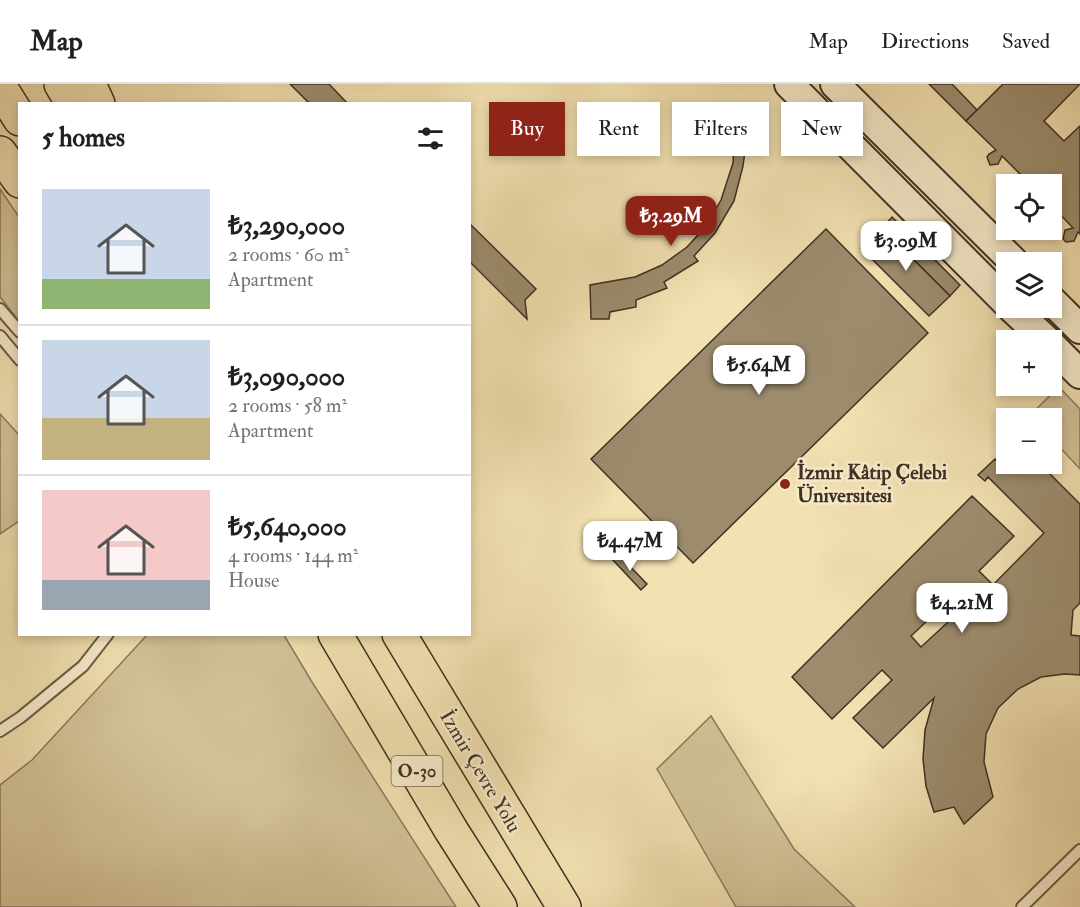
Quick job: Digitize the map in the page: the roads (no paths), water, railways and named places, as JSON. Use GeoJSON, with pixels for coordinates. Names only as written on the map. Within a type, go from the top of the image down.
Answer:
{"type":"FeatureCollection","features":[{"type":"Feature","properties":{"kind":"highway"},"geometry":{"type":"LineString","coordinates":[[61,84],[72,102]]}},
{"type":"Feature","properties":{"kind":"highway"},"geometry":{"type":"LineString","coordinates":[[88,84],[97,102]]}},
{"type":"Feature","properties":{"kind":"highway"},"geometry":{"type":"LineString","coordinates":[[0,87],[18,116]]}},
{"type":"Feature","properties":{"kind":"highway"},"geometry":{"type":"LineString","coordinates":[[0,153],[18,178]]}},
{"type":"Feature","properties":{"kind":"highway","name":"O-30"},"geometry":{"type":"LineString","coordinates":[[336,636],[500,907]]}},
{"type":"Feature","properties":{"kind":"highway","name":"İzmir Çevre Yolu"},"geometry":{"type":"LineString","coordinates":[[400,636],[564,907]]}},
{"type":"Feature","properties":{"kind":"street"},"geometry":{"type":"LineString","coordinates":[[789,84],[996,292]]}},
{"type":"Feature","properties":{"kind":"street"},"geometry":{"type":"LineString","coordinates":[[835,84],[1004,252]]}},
{"type":"Feature","properties":{"kind":"street"},"geometry":{"type":"LineString","coordinates":[[1062,310],[1080,329]]}},
{"type":"Feature","properties":{"kind":"street"},"geometry":{"type":"LineString","coordinates":[[1023,318],[1035,330]]}},
{"type":"Feature","properties":{"kind":"street"},"geometry":{"type":"LineString","coordinates":[[1062,356],[1080,374]]}},
{"type":"Feature","properties":{"kind":"lane"},"geometry":{"type":"LineString","coordinates":[[0,309],[18,330]]}},
{"type":"Feature","properties":{"kind":"lane"},"geometry":{"type":"LineString","coordinates":[[0,336],[18,358]]}},
{"type":"Feature","properties":{"kind":"lane"},"geometry":{"type":"LineString","coordinates":[[0,731],[21,717],[83,666],[106,636]]}},
{"type":"Feature","properties":{"kind":"lane"},"geometry":{"type":"LineString","coordinates":[[1022,907],[1080,850]]}},
{"type":"Feature","properties":{"kind":"place","name":"İzmir Kâtip Çelebi Üniversitesi"},"geometry":{"type":"Point","coordinates":[785,484]}}]}
